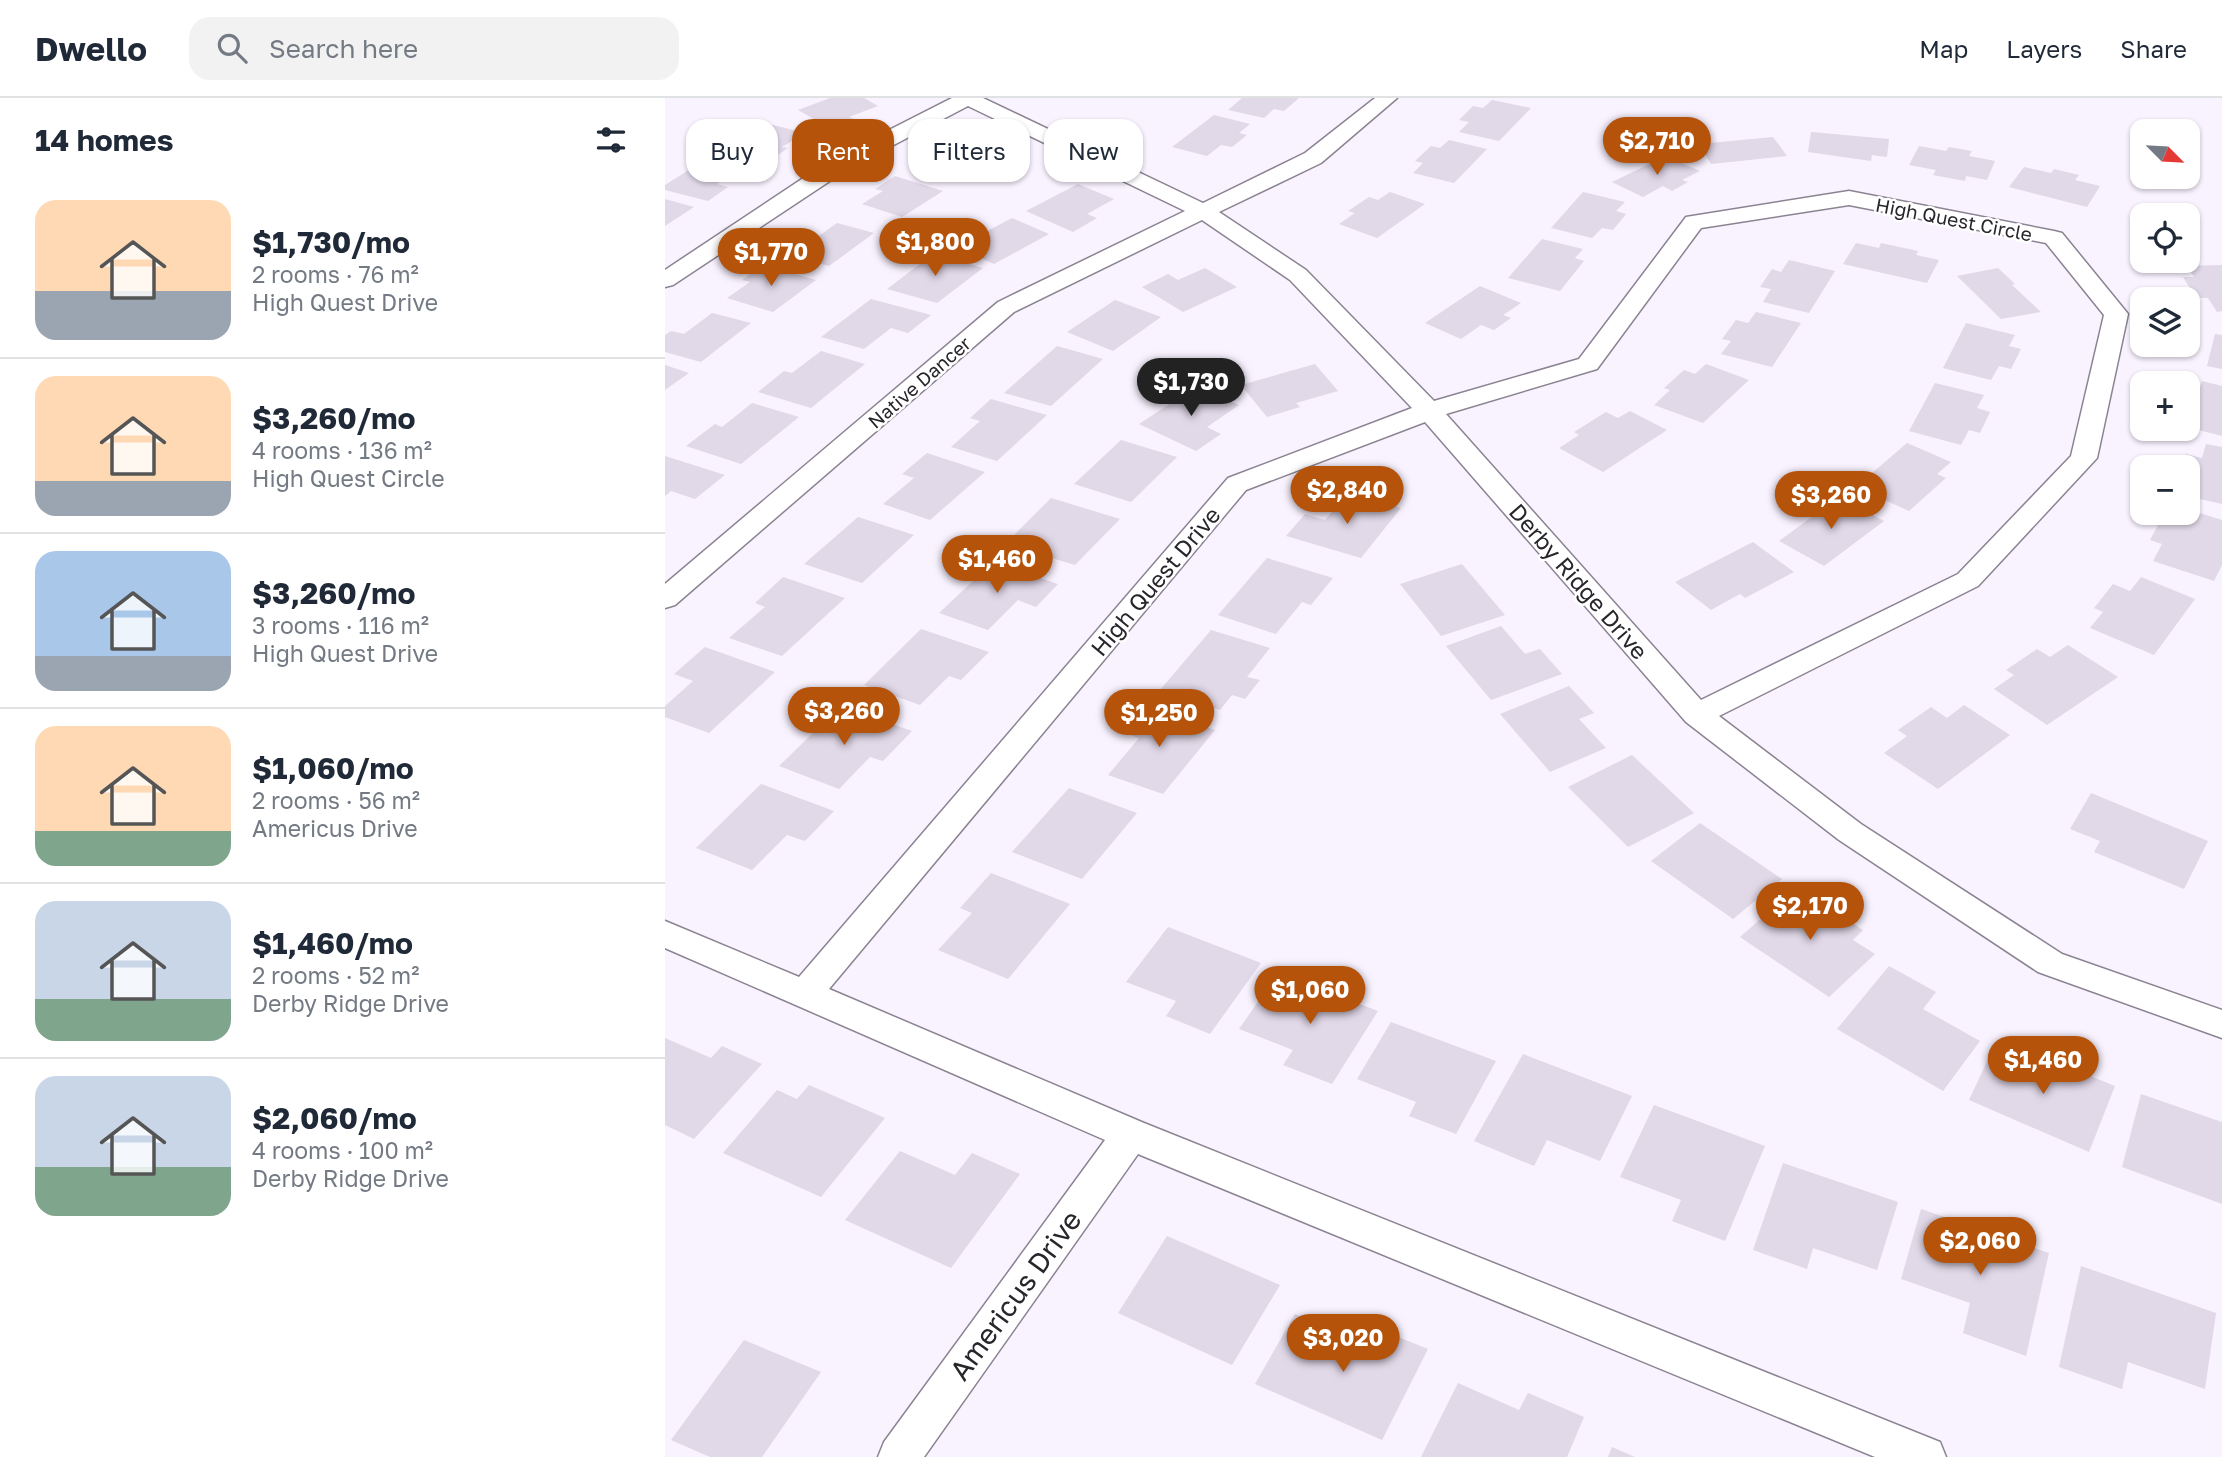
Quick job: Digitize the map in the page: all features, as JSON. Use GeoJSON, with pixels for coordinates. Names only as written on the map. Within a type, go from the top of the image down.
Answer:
{"type":"FeatureCollection","features":[{"type":"Feature","properties":{"kind":"street","name":"Derby Ridge Drive"},"geometry":{"type":"LineString","coordinates":[[967,98],[1204,212],[1298,275],[1429,411],[1697,715],[1850,832],[2050,963],[2222,1024]]}},
{"type":"Feature","properties":{"kind":"street"},"geometry":{"type":"LineString","coordinates":[[665,280],[840,164],[967,98]]}},
{"type":"Feature","properties":{"kind":"street","name":"Native Dancer"},"geometry":{"type":"LineString","coordinates":[[665,599],[1006,307],[1313,159],[1387,98]]}},
{"type":"Feature","properties":{"kind":"street","name":"High Quest Circle"},"geometry":{"type":"LineString","coordinates":[[1429,411],[1588,364],[1694,222],[1849,198],[2054,238],[2116,314],[2084,458],[1968,580],[1697,715]]}},
{"type":"Feature","properties":{"kind":"street","name":"High Quest Drive"},"geometry":{"type":"LineString","coordinates":[[805,995],[1237,484],[1429,411]]}},
{"type":"Feature","properties":{"kind":"street"},"geometry":{"type":"LineString","coordinates":[[665,934],[1131,1134],[1925,1457]]}},
{"type":"Feature","properties":{"kind":"street","name":"Americus Drive"},"geometry":{"type":"LineString","coordinates":[[899,1457],[1131,1134]]}},
{"type":"Feature","properties":{"kind":"building"},"geometry":{"type":"Polygon","coordinates":[[[830,98],[864,98],[878,106],[849,117],[854,119],[814,119],[798,110],[830,98]]]}},
{"type":"Feature","properties":{"kind":"building"},"geometry":{"type":"Polygon","coordinates":[[[1242,98],[1299,98],[1284,111],[1274,109],[1264,118],[1228,110],[1242,98]]]}},
{"type":"Feature","properties":{"kind":"building"},"geometry":{"type":"Polygon","coordinates":[[[1492,100],[1531,108],[1499,141],[1459,132],[1469,122],[1459,120],[1473,106],[1483,108],[1492,100]]]}},
{"type":"Feature","properties":{"kind":"building"},"geometry":{"type":"Polygon","coordinates":[[[1214,115],[1250,124],[1239,133],[1247,135],[1232,147],[1221,145],[1207,156],[1172,147],[1214,115]]]}},
{"type":"Feature","properties":{"kind":"building"},"geometry":{"type":"Polygon","coordinates":[[[778,126],[792,130],[792,141],[782,147],[788,148],[778,155],[778,126]]]}},
{"type":"Feature","properties":{"kind":"building"},"geometry":{"type":"Polygon","coordinates":[[[1811,132],[1889,139],[1887,157],[1872,155],[1871,161],[1808,152],[1811,132]]]}},
{"type":"Feature","properties":{"kind":"building"},"geometry":{"type":"Polygon","coordinates":[[[1773,137],[1787,156],[1711,164],[1699,144],[1773,137]]]}},
{"type":"Feature","properties":{"kind":"building"},"geometry":{"type":"Polygon","coordinates":[[[1449,140],[1487,149],[1454,183],[1413,173],[1423,163],[1415,161],[1431,146],[1440,148],[1449,140]]]}},
{"type":"Feature","properties":{"kind":"building"},"geometry":{"type":"Polygon","coordinates":[[[1919,146],[1946,151],[1949,147],[1972,151],[1969,156],[1995,161],[1987,180],[1966,176],[1965,181],[1933,175],[1936,170],[1909,165],[1919,146]]]}},
{"type":"Feature","properties":{"kind":"building"},"geometry":{"type":"Polygon","coordinates":[[[1666,156],[1700,171],[1682,180],[1688,182],[1672,191],[1663,186],[1643,197],[1612,182],[1666,156]]]}},
{"type":"Feature","properties":{"kind":"building"},"geometry":{"type":"Polygon","coordinates":[[[2024,167],[2051,173],[2054,169],[2079,175],[2075,180],[2100,186],[2087,207],[2009,187],[2024,167]]]}},
{"type":"Feature","properties":{"kind":"building"},"geometry":{"type":"Polygon","coordinates":[[[686,172],[686,182],[720,182],[717,184],[728,187],[708,201],[665,190],[665,185],[686,172]]]}},
{"type":"Feature","properties":{"kind":"building"},"geometry":{"type":"Polygon","coordinates":[[[894,177],[943,191],[902,217],[862,204],[883,191],[875,189],[886,182],[894,182],[894,177]]]}},
{"type":"Feature","properties":{"kind":"building"},"geometry":{"type":"Polygon","coordinates":[[[1078,184],[1114,199],[1087,214],[1097,218],[1073,232],[1026,211],[1078,184]]]}},
{"type":"Feature","properties":{"kind":"building"},"geometry":{"type":"Polygon","coordinates":[[[1390,192],[1425,204],[1377,238],[1339,224],[1355,213],[1348,211],[1369,197],[1378,200],[1390,192]]]}},
{"type":"Feature","properties":{"kind":"building"},"geometry":{"type":"Polygon","coordinates":[[[1583,192],[1625,202],[1616,211],[1626,214],[1613,230],[1602,228],[1592,238],[1551,228],[1583,192]]]}},
{"type":"Feature","properties":{"kind":"building"},"geometry":{"type":"Polygon","coordinates":[[[665,199],[694,207],[665,226],[665,199]]]}},
{"type":"Feature","properties":{"kind":"building"},"geometry":{"type":"Polygon","coordinates":[[[1012,218],[1049,234],[994,264],[957,247],[1012,218]]]}},
{"type":"Feature","properties":{"kind":"building"},"geometry":{"type":"Polygon","coordinates":[[[837,223],[874,233],[829,266],[780,252],[804,235],[816,238],[837,223]]]}},
{"type":"Feature","properties":{"kind":"building"},"geometry":{"type":"Polygon","coordinates":[[[1542,239],[1583,249],[1575,258],[1584,261],[1560,291],[1508,278],[1542,239]]]}},
{"type":"Feature","properties":{"kind":"building"},"geometry":{"type":"Polygon","coordinates":[[[1856,243],[1879,248],[1881,243],[1918,251],[1916,255],[1939,260],[1927,283],[1843,264],[1856,243]]]}},
{"type":"Feature","properties":{"kind":"building"},"geometry":{"type":"Polygon","coordinates":[[[933,254],[983,268],[937,303],[887,289],[933,254]]]}},
{"type":"Feature","properties":{"kind":"building"},"geometry":{"type":"Polygon","coordinates":[[[1789,260],[1835,271],[1809,313],[1763,302],[1771,289],[1760,287],[1772,269],[1781,272],[1789,260]]]}},
{"type":"Feature","properties":{"kind":"building"},"geometry":{"type":"Polygon","coordinates":[[[763,265],[816,280],[773,312],[727,298],[750,282],[742,280],[763,265]]]}},
{"type":"Feature","properties":{"kind":"building"},"geometry":{"type":"Polygon","coordinates":[[[2222,265],[2222,311],[2217,312],[2208,298],[2200,298],[2200,287],[2189,287],[2183,277],[2194,277],[2191,273],[2200,273],[2200,266],[2222,265]]]}},
{"type":"Feature","properties":{"kind":"building"},"geometry":{"type":"Polygon","coordinates":[[[1205,268],[1237,287],[1183,312],[1142,287],[1168,274],[1178,280],[1205,268]]]}},
{"type":"Feature","properties":{"kind":"building"},"geometry":{"type":"Polygon","coordinates":[[[1998,268],[2041,312],[2001,319],[1957,276],[1998,268]]]}},
{"type":"Feature","properties":{"kind":"building"},"geometry":{"type":"Polygon","coordinates":[[[1480,286],[1521,303],[1503,315],[1511,318],[1494,330],[1481,325],[1461,339],[1425,323],[1480,286]]]}},
{"type":"Feature","properties":{"kind":"building"},"geometry":{"type":"Polygon","coordinates":[[[871,299],[931,315],[908,333],[891,328],[864,349],[821,337],[871,299]]]}},
{"type":"Feature","properties":{"kind":"building"},"geometry":{"type":"Polygon","coordinates":[[[1115,300],[1161,317],[1113,351],[1067,332],[1115,300]]]}},
{"type":"Feature","properties":{"kind":"building"},"geometry":{"type":"Polygon","coordinates":[[[1756,312],[1801,323],[1772,367],[1721,354],[1731,341],[1722,339],[1736,320],[1748,323],[1756,312]]]}},
{"type":"Feature","properties":{"kind":"building"},"geometry":{"type":"Polygon","coordinates":[[[712,313],[751,323],[701,362],[665,352],[665,335],[671,331],[684,334],[712,313]]]}},
{"type":"Feature","properties":{"kind":"building"},"geometry":{"type":"Polygon","coordinates":[[[1966,323],[2015,335],[2009,346],[2021,349],[2011,369],[1999,366],[1991,380],[1943,368],[1966,323]]]}},
{"type":"Feature","properties":{"kind":"building"},"geometry":{"type":"Polygon","coordinates":[[[2215,334],[2222,335],[2222,369],[2207,366],[2215,334]]]}},
{"type":"Feature","properties":{"kind":"building"},"geometry":{"type":"Polygon","coordinates":[[[1057,346],[1103,359],[1051,406],[1004,393],[1057,346]]]}},
{"type":"Feature","properties":{"kind":"building"},"geometry":{"type":"Polygon","coordinates":[[[821,351],[865,364],[811,408],[758,392],[784,371],[792,373],[821,351]]]}},
{"type":"Feature","properties":{"kind":"building"},"geometry":{"type":"Polygon","coordinates":[[[1315,364],[1338,391],[1296,403],[1300,407],[1267,417],[1241,385],[1315,364]]]}},
{"type":"Feature","properties":{"kind":"building"},"geometry":{"type":"Polygon","coordinates":[[[1706,364],[1749,380],[1703,423],[1654,405],[1670,390],[1664,388],[1684,370],[1695,374],[1706,364]]]}},
{"type":"Feature","properties":{"kind":"building"},"geometry":{"type":"Polygon","coordinates":[[[665,365],[689,373],[665,390],[665,365]]]}},
{"type":"Feature","properties":{"kind":"building"},"geometry":{"type":"Polygon","coordinates":[[[2202,381],[2222,386],[2222,436],[2200,430],[2202,381]]]}},
{"type":"Feature","properties":{"kind":"building"},"geometry":{"type":"Polygon","coordinates":[[[1935,383],[1984,395],[1977,408],[1990,412],[1980,433],[1969,430],[1961,445],[1909,431],[1935,383]]]}},
{"type":"Feature","properties":{"kind":"building"},"geometry":{"type":"Polygon","coordinates":[[[1197,386],[1239,405],[1207,427],[1221,434],[1196,451],[1139,424],[1197,386]]]}},
{"type":"Feature","properties":{"kind":"building"},"geometry":{"type":"Polygon","coordinates":[[[991,399],[1047,415],[997,461],[951,447],[980,421],[970,418],[991,399]]]}},
{"type":"Feature","properties":{"kind":"building"},"geometry":{"type":"Polygon","coordinates":[[[752,403],[799,417],[741,464],[686,446],[715,424],[722,427],[752,403]]]}},
{"type":"Feature","properties":{"kind":"building"},"geometry":{"type":"Polygon","coordinates":[[[1630,411],[1667,430],[1603,472],[1559,448],[1579,435],[1574,432],[1606,412],[1618,418],[1630,411]]]}},
{"type":"Feature","properties":{"kind":"building"},"geometry":{"type":"Polygon","coordinates":[[[1121,440],[1177,457],[1131,502],[1074,484],[1121,440]]]}},
{"type":"Feature","properties":{"kind":"building"},"geometry":{"type":"Polygon","coordinates":[[[1907,443],[1951,462],[1937,474],[1946,478],[1909,511],[1856,487],[1907,443]]]}},
{"type":"Feature","properties":{"kind":"building"},"geometry":{"type":"Polygon","coordinates":[[[2206,444],[2222,447],[2222,504],[2200,499],[2202,458],[2206,444]]]}},
{"type":"Feature","properties":{"kind":"building"},"geometry":{"type":"Polygon","coordinates":[[[927,453],[985,472],[930,520],[883,504],[914,478],[902,474],[927,453]]]}},
{"type":"Feature","properties":{"kind":"building"},"geometry":{"type":"Polygon","coordinates":[[[665,456],[725,475],[695,499],[671,491],[665,496],[665,456]]]}},
{"type":"Feature","properties":{"kind":"building"},"geometry":{"type":"Polygon","coordinates":[[[1348,493],[1401,508],[1361,558],[1286,536],[1305,514],[1325,520],[1348,493]]]}},
{"type":"Feature","properties":{"kind":"building"},"geometry":{"type":"Polygon","coordinates":[[[1839,497],[1884,521],[1824,566],[1779,541],[1839,497]]]}},
{"type":"Feature","properties":{"kind":"building"},"geometry":{"type":"Polygon","coordinates":[[[1051,498],[1120,519],[1075,565],[1005,544],[1051,498]]]}},
{"type":"Feature","properties":{"kind":"building"},"geometry":{"type":"Polygon","coordinates":[[[2200,513],[2222,520],[2222,565],[2214,581],[2153,561],[2162,544],[2150,540],[2158,525],[2200,525],[2200,513]]]}},
{"type":"Feature","properties":{"kind":"building"},"geometry":{"type":"Polygon","coordinates":[[[858,517],[914,535],[862,583],[804,564],[858,517]]]}},
{"type":"Feature","properties":{"kind":"building"},"geometry":{"type":"Polygon","coordinates":[[[1753,542],[1794,572],[1745,598],[1740,594],[1711,610],[1675,582],[1753,542]]]}},
{"type":"Feature","properties":{"kind":"building"},"geometry":{"type":"Polygon","coordinates":[[[1267,558],[1333,578],[1311,605],[1302,602],[1276,634],[1218,615],[1267,558]]]}},
{"type":"Feature","properties":{"kind":"building"},"geometry":{"type":"Polygon","coordinates":[[[993,562],[1058,584],[1036,607],[1018,600],[988,630],[939,613],[993,562]]]}},
{"type":"Feature","properties":{"kind":"building"},"geometry":{"type":"Polygon","coordinates":[[[1462,564],[1505,615],[1441,636],[1400,584],[1462,564]]]}},
{"type":"Feature","properties":{"kind":"building"},"geometry":{"type":"Polygon","coordinates":[[[783,577],[845,598],[782,656],[729,638],[765,607],[755,603],[783,577]]]}},
{"type":"Feature","properties":{"kind":"building"},"geometry":{"type":"Polygon","coordinates":[[[2141,577],[2195,599],[2154,655],[2090,628],[2103,612],[2094,608],[2113,584],[2130,591],[2141,577]]]}},
{"type":"Feature","properties":{"kind":"building"},"geometry":{"type":"Polygon","coordinates":[[[1501,626],[1525,654],[1540,649],[1562,674],[1491,700],[1446,646],[1501,626]]]}},
{"type":"Feature","properties":{"kind":"building"},"geometry":{"type":"Polygon","coordinates":[[[921,629],[989,652],[961,680],[949,676],[920,705],[864,685],[921,629]]]}},
{"type":"Feature","properties":{"kind":"building"},"geometry":{"type":"Polygon","coordinates":[[[1211,630],[1270,648],[1247,677],[1260,680],[1245,699],[1232,695],[1220,710],[1160,690],[1211,630]]]}},
{"type":"Feature","properties":{"kind":"building"},"geometry":{"type":"Polygon","coordinates":[[[2068,645],[2118,677],[2047,725],[1994,689],[2014,675],[2006,670],[2037,649],[2050,657],[2068,645]]]}},
{"type":"Feature","properties":{"kind":"building"},"geometry":{"type":"Polygon","coordinates":[[[705,647],[775,672],[709,733],[665,717],[665,706],[693,681],[674,674],[705,647]]]}},
{"type":"Feature","properties":{"kind":"building"},"geometry":{"type":"Polygon","coordinates":[[[1569,686],[1594,713],[1579,719],[1606,748],[1550,772],[1500,714],[1569,686]]]}},
{"type":"Feature","properties":{"kind":"building"},"geometry":{"type":"Polygon","coordinates":[[[1141,705],[1215,730],[1163,794],[1108,775],[1139,738],[1118,731],[1141,705]]]}},
{"type":"Feature","properties":{"kind":"building"},"geometry":{"type":"Polygon","coordinates":[[[1964,705],[2010,735],[1938,789],[1884,753],[1907,736],[1898,730],[1931,707],[1947,718],[1964,705]]]}},
{"type":"Feature","properties":{"kind":"building"},"geometry":{"type":"Polygon","coordinates":[[[841,706],[912,731],[883,761],[870,757],[839,789],[779,766],[841,706]]]}},
{"type":"Feature","properties":{"kind":"building"},"geometry":{"type":"Polygon","coordinates":[[[1632,755],[1694,813],[1628,847],[1568,787],[1632,755]]]}},
{"type":"Feature","properties":{"kind":"building"},"geometry":{"type":"Polygon","coordinates":[[[761,784],[834,811],[805,841],[787,835],[752,870],[696,848],[761,784]]]}},
{"type":"Feature","properties":{"kind":"building"},"geometry":{"type":"Polygon","coordinates":[[[1069,788],[1137,813],[1082,879],[1012,852],[1069,788]]]}},
{"type":"Feature","properties":{"kind":"building"},"geometry":{"type":"Polygon","coordinates":[[[2091,793],[2208,841],[2184,889],[2094,852],[2100,841],[2070,829],[2091,793]]]}},
{"type":"Feature","properties":{"kind":"building"},"geometry":{"type":"Polygon","coordinates":[[[1700,823],[1782,879],[1733,919],[1651,861],[1700,823]]]}},
{"type":"Feature","properties":{"kind":"building"},"geometry":{"type":"Polygon","coordinates":[[[991,873],[1070,904],[1008,979],[938,950],[972,913],[960,908],[991,873]]]}},
{"type":"Feature","properties":{"kind":"building"},"geometry":{"type":"Polygon","coordinates":[[[1797,887],[1863,930],[1853,940],[1875,954],[1829,997],[1740,937],[1797,887]]]}},
{"type":"Feature","properties":{"kind":"building"},"geometry":{"type":"Polygon","coordinates":[[[1168,927],[1261,963],[1210,1034],[1166,1016],[1176,1001],[1126,982],[1168,927]]]}},
{"type":"Feature","properties":{"kind":"building"},"geometry":{"type":"Polygon","coordinates":[[[1889,966],[1936,992],[1923,1009],[1980,1041],[1943,1091],[1837,1029],[1889,966]]]}},
{"type":"Feature","properties":{"kind":"building"},"geometry":{"type":"Polygon","coordinates":[[[1278,973],[1378,1011],[1332,1084],[1283,1065],[1293,1050],[1239,1029],[1278,973]]]}},
{"type":"Feature","properties":{"kind":"building"},"geometry":{"type":"Polygon","coordinates":[[[1391,1022],[1496,1061],[1456,1134],[1409,1116],[1416,1102],[1357,1079],[1391,1022]]]}},
{"type":"Feature","properties":{"kind":"building"},"geometry":{"type":"Polygon","coordinates":[[[665,1038],[711,1058],[722,1046],[762,1064],[694,1139],[665,1125],[665,1038]]]}},
{"type":"Feature","properties":{"kind":"building"},"geometry":{"type":"Polygon","coordinates":[[[1996,1042],[2066,1071],[2068,1067],[2115,1086],[2089,1152],[1969,1100],[1996,1042]]]}},
{"type":"Feature","properties":{"kind":"building"},"geometry":{"type":"Polygon","coordinates":[[[1523,1054],[1632,1096],[1600,1161],[1547,1140],[1534,1166],[1474,1141],[1523,1054]]]}},
{"type":"Feature","properties":{"kind":"building"},"geometry":{"type":"Polygon","coordinates":[[[809,1085],[885,1118],[821,1197],[723,1153],[777,1090],[797,1099],[809,1085]]]}},
{"type":"Feature","properties":{"kind":"building"},"geometry":{"type":"Polygon","coordinates":[[[2141,1094],[2222,1122],[2222,1204],[2122,1167],[2141,1094]]]}},
{"type":"Feature","properties":{"kind":"building"},"geometry":{"type":"Polygon","coordinates":[[[1654,1105],[1765,1146],[1725,1241],[1672,1221],[1681,1200],[1620,1177],[1654,1105]]]}},
{"type":"Feature","properties":{"kind":"building"},"geometry":{"type":"Polygon","coordinates":[[[900,1151],[955,1175],[972,1153],[1020,1174],[951,1268],[845,1220],[900,1151]]]}},
{"type":"Feature","properties":{"kind":"building"},"geometry":{"type":"Polygon","coordinates":[[[1783,1163],[1898,1202],[1877,1270],[1813,1248],[1807,1269],[1753,1250],[1783,1163]]]}},
{"type":"Feature","properties":{"kind":"building"},"geometry":{"type":"Polygon","coordinates":[[[1921,1209],[2049,1253],[2026,1356],[1963,1333],[1970,1303],[1901,1279],[1921,1209]]]}},
{"type":"Feature","properties":{"kind":"building"},"geometry":{"type":"Polygon","coordinates":[[[1167,1236],[1280,1285],[1232,1365],[1118,1313],[1167,1236]]]}},
{"type":"Feature","properties":{"kind":"building"},"geometry":{"type":"Polygon","coordinates":[[[2081,1266],[2216,1313],[2205,1389],[2128,1362],[2122,1389],[2059,1367],[2081,1266]]]}},
{"type":"Feature","properties":{"kind":"building"},"geometry":{"type":"Polygon","coordinates":[[[1295,1314],[1368,1345],[1376,1328],[1428,1349],[1382,1440],[1255,1384],[1295,1314]]]}},
{"type":"Feature","properties":{"kind":"building"},"geometry":{"type":"Polygon","coordinates":[[[744,1340],[821,1372],[762,1457],[710,1457],[671,1440],[744,1340]]]}},
{"type":"Feature","properties":{"kind":"building"},"geometry":{"type":"Polygon","coordinates":[[[1458,1383],[1519,1410],[1528,1393],[1584,1417],[1567,1457],[1421,1457],[1458,1383]]]}},
{"type":"Feature","properties":{"kind":"building"},"geometry":{"type":"Polygon","coordinates":[[[1612,1447],[1635,1457],[1608,1457],[1612,1447]]]}}]}
